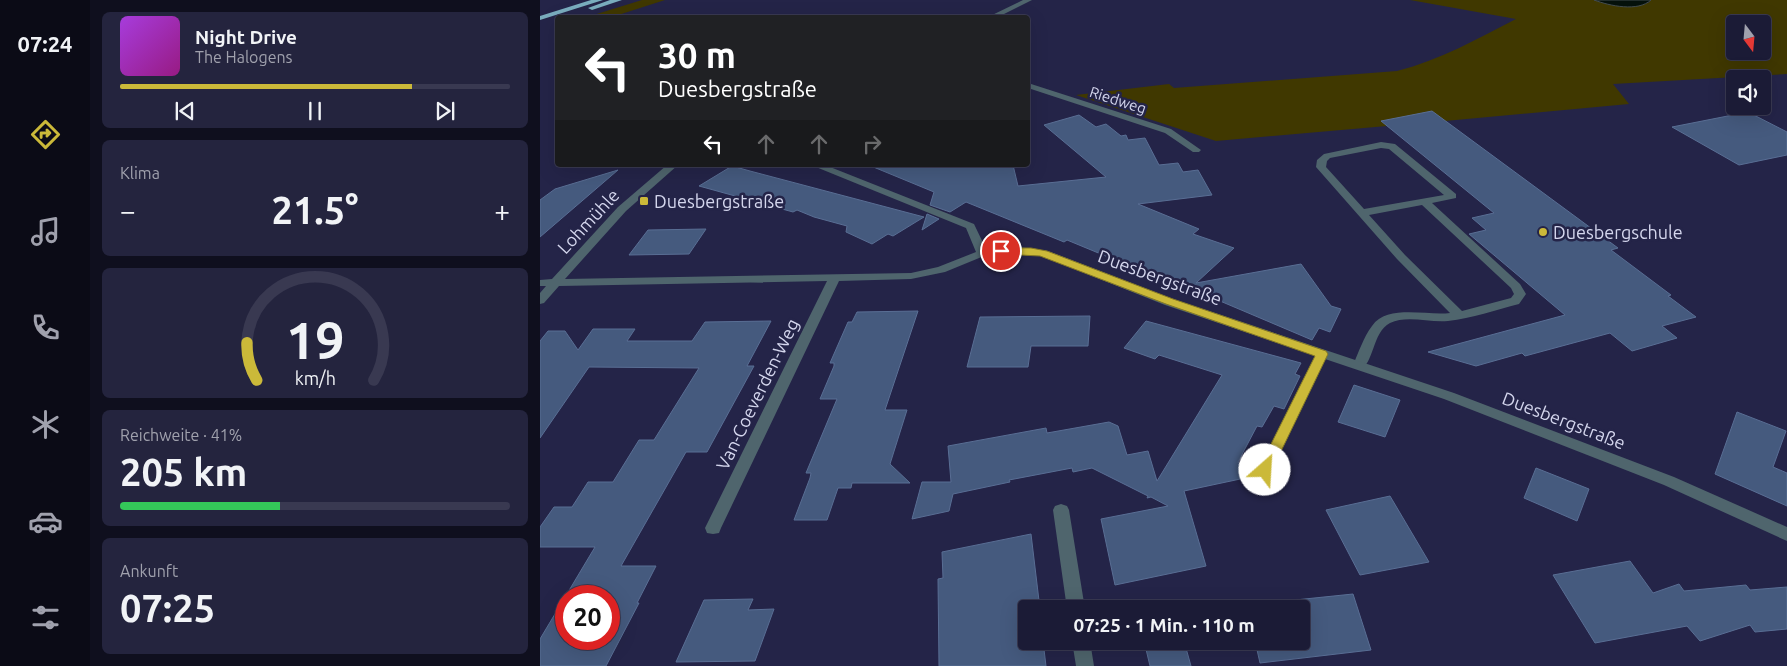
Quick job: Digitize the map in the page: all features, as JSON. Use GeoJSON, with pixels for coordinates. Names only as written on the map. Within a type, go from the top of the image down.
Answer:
{"type":"FeatureCollection","features":[{"type":"Feature","properties":{"kind":"highway"},"geometry":{"type":"LineString","coordinates":[[540,18],[599,0]]}},
{"type":"Feature","properties":{"kind":"highway"},"geometry":{"type":"LineString","coordinates":[[571,15],[618,0]]}},
{"type":"Feature","properties":{"kind":"highway"},"geometry":{"type":"LineString","coordinates":[[540,24],[555,20]]}},
{"type":"Feature","properties":{"kind":"street"},"geometry":{"type":"LineString","coordinates":[[997,15],[1030,0]]}},
{"type":"Feature","properties":{"kind":"street","name":"Riedweg"},"geometry":{"type":"LineString","coordinates":[[1030,86],[1168,130],[1196,150]]}},
{"type":"Feature","properties":{"kind":"street"},"geometry":{"type":"LineString","coordinates":[[1362,213],[1452,196],[1392,146],[1382,145],[1327,156],[1322,160],[1321,168],[1362,213],[1458,314]]}},
{"type":"Feature","properties":{"kind":"street","name":"Lohmühle"},"geometry":{"type":"LineString","coordinates":[[540,300],[622,209],[671,167]]}},
{"type":"Feature","properties":{"kind":"street"},"geometry":{"type":"LineString","coordinates":[[821,167],[970,226],[982,252]]}},
{"type":"Feature","properties":{"kind":"street"},"geometry":{"type":"LineString","coordinates":[[1360,365],[1377,325],[1386,320],[1400,317],[1440,318],[1515,300],[1520,294],[1516,286],[1424,202]]}},
{"type":"Feature","properties":{"kind":"street","name":"Duesbergstraße"},"geometry":{"type":"LineString","coordinates":[[540,284],[926,275],[982,252],[1018,250],[1044,253],[1170,302],[1449,396],[1669,481],[1787,534]]}},
{"type":"Feature","properties":{"kind":"street","name":"Van-Coeverden-Weg"},"geometry":{"type":"LineString","coordinates":[[713,528],[834,277]]}},
{"type":"Feature","properties":{"kind":"street"},"geometry":{"type":"LineString","coordinates":[[1265,470],[1322,354]]}},
{"type":"Feature","properties":{"kind":"street"},"geometry":{"type":"LineString","coordinates":[[1061,510],[1075,600]]}},
{"type":"Feature","properties":{"kind":"street"},"geometry":{"type":"LineString","coordinates":[[1082,650],[1085,666]]}},
{"type":"Feature","properties":{"kind":"shaded area"},"geometry":{"type":"Polygon","coordinates":[[[642,0],[665,0],[618,15],[593,15],[642,0]]]}},
{"type":"Feature","properties":{"kind":"shaded area"},"geometry":{"type":"Polygon","coordinates":[[[1410,0],[1594,0],[1612,5],[1648,3],[1651,0],[1787,0],[1787,74],[1771,75],[1771,70],[1726,70],[1726,78],[1613,84],[1629,104],[1445,121],[1432,112],[1381,121],[1387,126],[1216,141],[1076,95],[1169,84],[1174,88],[1397,71],[1428,61],[1516,19],[1410,0]]]}},
{"type":"Feature","properties":{"kind":"shaded area"},"geometry":{"type":"Polygon","coordinates":[[[1594,0],[1651,0],[1639,6],[1624,7],[1594,0]]]}},
{"type":"Feature","properties":{"kind":"building"},"geometry":{"type":"Polygon","coordinates":[[[1432,111],[1618,248],[1611,250],[1671,295],[1668,296],[1696,317],[1662,326],[1677,338],[1632,351],[1610,333],[1525,356],[1522,353],[1476,366],[1428,352],[1565,315],[1469,234],[1486,230],[1472,218],[1494,213],[1381,121],[1432,111]]]}},
{"type":"Feature","properties":{"kind":"building"},"geometry":{"type":"Polygon","coordinates":[[[1079,115],[1096,127],[1106,124],[1121,136],[1126,135],[1128,140],[1145,138],[1159,165],[1178,163],[1183,172],[1198,170],[1212,195],[1138,204],[1199,229],[1193,234],[1234,248],[1196,283],[1301,264],[1331,306],[1341,309],[1330,332],[1319,328],[1312,340],[1128,262],[1125,264],[1067,240],[1064,242],[966,202],[950,212],[930,205],[934,192],[873,167],[1013,167],[1018,186],[1106,177],[1044,125],[1079,115]]]}},
{"type":"Feature","properties":{"kind":"building"},"geometry":{"type":"Polygon","coordinates":[[[1733,115],[1754,115],[1787,132],[1787,155],[1739,165],[1672,127],[1733,115]]]}},
{"type":"Feature","properties":{"kind":"building"},"geometry":{"type":"Polygon","coordinates":[[[730,167],[736,167],[924,217],[893,236],[888,234],[872,244],[846,232],[847,226],[797,210],[793,212],[699,186],[730,167]]]}},
{"type":"Feature","properties":{"kind":"building"},"geometry":{"type":"Polygon","coordinates":[[[618,170],[540,237],[540,200],[555,189],[618,170]]]}},
{"type":"Feature","properties":{"kind":"building"},"geometry":{"type":"Polygon","coordinates":[[[927,214],[939,219],[922,230],[927,214]]]}},
{"type":"Feature","properties":{"kind":"building"},"geometry":{"type":"Polygon","coordinates":[[[706,229],[689,254],[629,255],[648,230],[706,229]]]}},
{"type":"Feature","properties":{"kind":"building"},"geometry":{"type":"Polygon","coordinates":[[[918,311],[885,410],[907,410],[890,464],[910,483],[852,483],[851,488],[838,488],[827,520],[794,520],[810,478],[811,473],[806,473],[837,399],[820,399],[834,366],[834,363],[830,363],[848,322],[852,322],[857,312],[918,311]]]}},
{"type":"Feature","properties":{"kind":"building"},"geometry":{"type":"Polygon","coordinates":[[[1090,316],[1088,346],[1031,346],[1028,367],[967,367],[980,317],[1090,316]]]}},
{"type":"Feature","properties":{"kind":"building"},"geometry":{"type":"Polygon","coordinates":[[[771,321],[747,366],[754,366],[707,452],[686,452],[621,566],[656,566],[620,639],[620,585],[572,585],[595,547],[540,547],[540,527],[554,507],[572,507],[588,482],[613,482],[639,440],[654,440],[699,368],[589,367],[540,438],[540,341],[548,331],[565,331],[578,350],[593,329],[635,329],[627,341],[692,341],[705,322],[771,321]]]}},
{"type":"Feature","properties":{"kind":"building"},"geometry":{"type":"Polygon","coordinates":[[[1146,321],[1301,363],[1295,374],[1300,376],[1284,409],[1274,406],[1262,427],[1257,426],[1238,462],[1245,478],[1184,491],[1206,566],[1115,585],[1101,519],[1168,506],[1151,497],[1147,498],[1148,496],[1092,468],[1073,472],[1072,468],[1009,480],[1010,482],[953,494],[949,511],[912,519],[922,482],[951,482],[948,446],[1046,428],[1047,433],[1109,422],[1118,426],[1127,455],[1148,451],[1157,481],[1222,375],[1159,355],[1155,359],[1124,348],[1146,321]]]}},
{"type":"Feature","properties":{"kind":"building"},"geometry":{"type":"Polygon","coordinates":[[[1354,385],[1400,400],[1385,437],[1338,422],[1354,385]]]}},
{"type":"Feature","properties":{"kind":"building"},"geometry":{"type":"Polygon","coordinates":[[[1737,412],[1786,431],[1773,467],[1787,473],[1787,506],[1715,474],[1737,412]]]}},
{"type":"Feature","properties":{"kind":"building"},"geometry":{"type":"Polygon","coordinates":[[[1536,468],[1589,489],[1577,521],[1524,498],[1536,468]]]}},
{"type":"Feature","properties":{"kind":"building"},"geometry":{"type":"Polygon","coordinates":[[[1390,496],[1429,562],[1360,575],[1326,510],[1390,496]]]}},
{"type":"Feature","properties":{"kind":"building"},"geometry":{"type":"Polygon","coordinates":[[[1031,534],[1039,600],[1018,600],[1018,650],[1044,650],[1046,666],[939,666],[938,579],[943,578],[942,552],[1031,534]]]}},
{"type":"Feature","properties":{"kind":"building"},"geometry":{"type":"Polygon","coordinates":[[[1630,561],[1653,593],[1679,584],[1684,591],[1746,585],[1750,590],[1787,587],[1787,629],[1755,632],[1750,625],[1700,641],[1687,626],[1595,643],[1553,575],[1630,561]]]}},
{"type":"Feature","properties":{"kind":"building"},"geometry":{"type":"Polygon","coordinates":[[[1353,594],[1371,650],[1260,663],[1257,650],[1310,650],[1310,600],[1295,600],[1353,594]]]}},
{"type":"Feature","properties":{"kind":"building"},"geometry":{"type":"Polygon","coordinates":[[[753,599],[748,610],[774,609],[755,661],[676,662],[704,600],[753,599]]]}},
{"type":"Feature","properties":{"kind":"building"},"geometry":{"type":"Polygon","coordinates":[[[555,614],[555,650],[614,650],[606,666],[540,666],[540,639],[555,614]]]}},
{"type":"Feature","properties":{"kind":"building"},"geometry":{"type":"Polygon","coordinates":[[[1146,650],[1187,650],[1191,666],[1150,666],[1146,650]]]}},
{"type":"Feature","properties":{"kind":"place","name":"Duesbergstraße"},"geometry":{"type":"Point","coordinates":[644,201]}},
{"type":"Feature","properties":{"kind":"place","name":"Duesbergschule"},"geometry":{"type":"Point","coordinates":[1543,232]}},
{"type":"Feature","properties":{"kind":"route"},"geometry":{"type":"LineString","coordinates":[[1001,251],[1018,250],[1044,253],[1170,302],[1322,354],[1265,470]]}}]}
